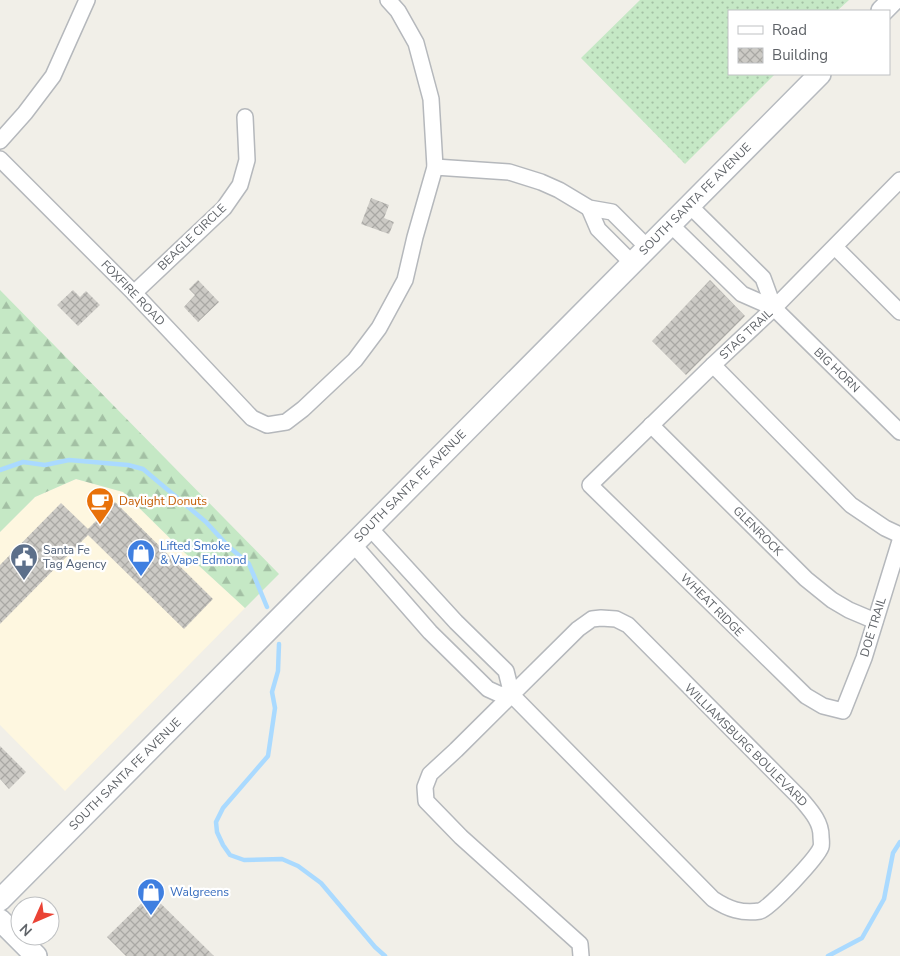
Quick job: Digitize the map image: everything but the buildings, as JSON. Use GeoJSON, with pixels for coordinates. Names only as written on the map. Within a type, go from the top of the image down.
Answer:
{"type":"FeatureCollection","features":[{"type":"Feature","properties":{"kind":"main road"},"geometry":{"type":"LineString","coordinates":[[883,10],[893,0]]}},
{"type":"Feature","properties":{"kind":"main road","name":"SOUTH SANTA FE AVENUE"},"geometry":{"type":"LineString","coordinates":[[0,900],[819,75]]}},
{"type":"Feature","properties":{"kind":"main road"},"geometry":{"type":"LineString","coordinates":[[0,920],[36,956]]}},
{"type":"Feature","properties":{"kind":"street"},"geometry":{"type":"LineString","coordinates":[[0,141],[53,76],[87,0]]}},
{"type":"Feature","properties":{"kind":"street"},"geometry":{"type":"LineString","coordinates":[[388,0],[398,12],[416,43],[431,99],[435,167],[509,172],[541,182],[559,190],[589,208],[612,212],[647,247]]}},
{"type":"Feature","properties":{"kind":"street","name":"BEAGLE CIRCLE"},"geometry":{"type":"LineString","coordinates":[[134,293],[224,208],[240,185],[247,160],[246,117]]}},
{"type":"Feature","properties":{"kind":"street","name":"FOXFIRE ROAD"},"geometry":{"type":"LineString","coordinates":[[0,159],[134,293],[252,418],[266,425],[286,422],[303,409],[355,360],[379,328],[405,280],[435,167]]}},
{"type":"Feature","properties":{"kind":"street","name":"STAG TRAIL"},"geometry":{"type":"LineString","coordinates":[[590,485],[898,187]]}},
{"type":"Feature","properties":{"kind":"street","name":"BIG HORN"},"geometry":{"type":"LineString","coordinates":[[690,205],[763,278],[774,308]]}},
{"type":"Feature","properties":{"kind":"street"},"geometry":{"type":"LineString","coordinates":[[589,208],[598,229],[632,263]]}},
{"type":"Feature","properties":{"kind":"street","name":"BIG HORN"},"geometry":{"type":"LineString","coordinates":[[670,224],[742,294],[774,308],[900,432]]}},
{"type":"Feature","properties":{"kind":"street"},"geometry":{"type":"LineString","coordinates":[[710,264],[729,245]]}},
{"type":"Feature","properties":{"kind":"street"},"geometry":{"type":"LineString","coordinates":[[835,247],[900,312]]}},
{"type":"Feature","properties":{"kind":"street"},"geometry":{"type":"LineString","coordinates":[[713,365],[851,505],[885,528],[900,535]]}},
{"type":"Feature","properties":{"kind":"street","name":"GLENROCK"},"geometry":{"type":"LineString","coordinates":[[651,425],[806,579],[832,600],[849,610],[875,620]]}},
{"type":"Feature","properties":{"kind":"street","name":"WHEAT RIDGE"},"geometry":{"type":"LineString","coordinates":[[590,485],[800,691],[823,706],[843,711]]}},
{"type":"Feature","properties":{"kind":"street"},"geometry":{"type":"LineString","coordinates":[[353,544],[449,650],[488,689],[499,694],[512,695],[506,670],[464,629],[369,527]]}},
{"type":"Feature","properties":{"kind":"street","name":"DOE TRAIL"},"geometry":{"type":"LineString","coordinates":[[843,711],[864,658],[900,541]]}},
{"type":"Feature","properties":{"kind":"street"},"geometry":{"type":"LineString","coordinates":[[392,588],[404,564]]}},
{"type":"Feature","properties":{"kind":"street","name":"WILLIAMSBURG BOULEVARD"},"geometry":{"type":"LineString","coordinates":[[512,695],[713,899],[727,908],[745,912],[762,910],[777,898],[811,862],[820,848],[822,833],[815,815],[628,625],[616,619],[601,618],[585,623],[430,774],[425,787],[426,801],[461,837],[580,944],[581,956]]}},
{"type":"Feature","properties":{"kind":"street"},"geometry":{"type":"LineString","coordinates":[[449,650],[464,629]]}},
{"type":"Feature","properties":{"kind":"shaded area"},"geometry":{"type":"Polygon","coordinates":[[[76,479],[123,492],[245,608],[65,791],[0,725],[0,532],[35,497],[76,479]]]}},
{"type":"Feature","properties":{"kind":"green space"},"geometry":{"type":"Polygon","coordinates":[[[640,0],[849,0],[838,10],[728,10],[728,75],[774,75],[685,164],[581,58],[640,0]]]}},
{"type":"Feature","properties":{"kind":"green space"},"geometry":{"type":"Polygon","coordinates":[[[0,290],[279,574],[245,608],[123,492],[76,479],[35,497],[0,532],[0,290]]]}},
{"type":"Feature","properties":{"kind":"waterway"},"geometry":{"type":"LineString","coordinates":[[0,470],[23,462],[45,465],[69,460],[128,465],[143,469],[206,522],[228,546],[249,564],[267,607]]}},
{"type":"Feature","properties":{"kind":"waterway"},"geometry":{"type":"LineString","coordinates":[[279,644],[278,671],[272,692],[275,708],[268,756],[223,808],[216,822],[217,832],[230,855],[244,860],[282,859],[298,866],[321,883],[375,947],[385,956]]}},
{"type":"Feature","properties":{"kind":"waterway"},"geometry":{"type":"LineString","coordinates":[[828,956],[862,938],[884,899],[893,853],[900,842]]}},
{"type":"Feature","properties":{"kind":"place","name":"Daylight Donuts"},"geometry":{"type":"Point","coordinates":[100,525]}},
{"type":"Feature","properties":{"kind":"place","name":"Lifted Smoke & Vape Edmond"},"geometry":{"type":"Point","coordinates":[141,577]}},
{"type":"Feature","properties":{"kind":"place","name":"Santa Fe Tag Agency"},"geometry":{"type":"Point","coordinates":[24,581]}},
{"type":"Feature","properties":{"kind":"place","name":"Walgreens"},"geometry":{"type":"Point","coordinates":[151,916]}}]}
